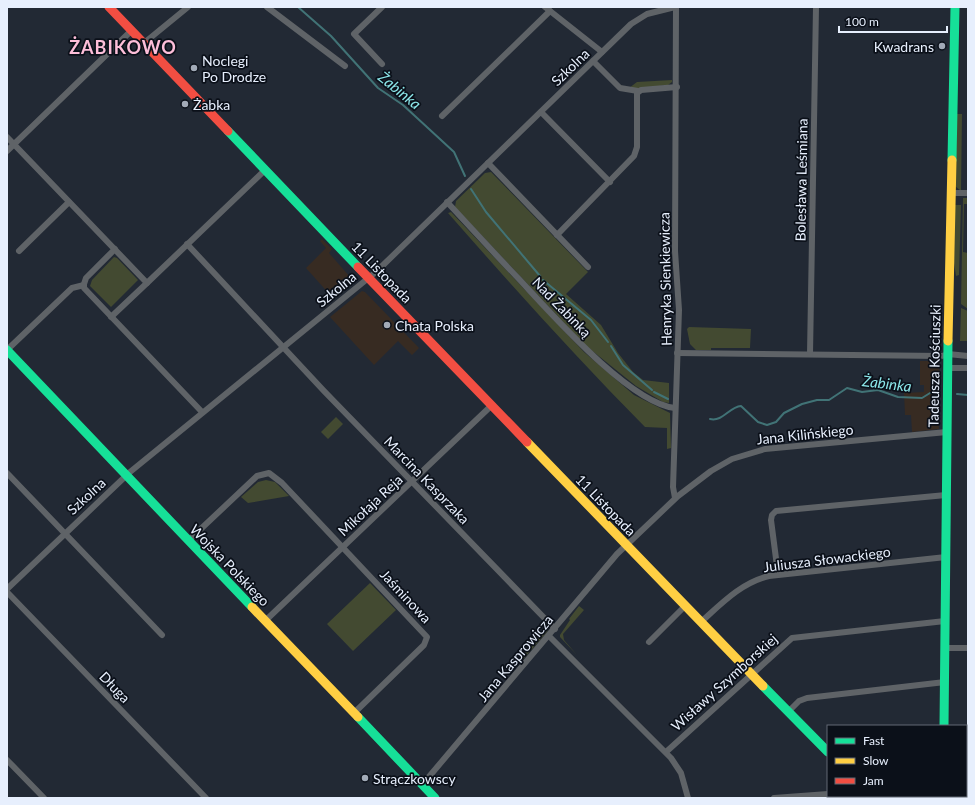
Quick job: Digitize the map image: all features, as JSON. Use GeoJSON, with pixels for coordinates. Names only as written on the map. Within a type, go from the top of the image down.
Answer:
{"type":"FeatureCollection","features":[{"type":"Feature","properties":{"kind":"street","name":"11 Listopada"},"geometry":{"type":"LineString","coordinates":[[109,7],[491,406],[827,751]]}},
{"type":"Feature","properties":{"kind":"street"},"geometry":{"type":"LineString","coordinates":[[144,43],[188,7]]}},
{"type":"Feature","properties":{"kind":"street"},"geometry":{"type":"LineString","coordinates":[[267,7],[345,66]]}},
{"type":"Feature","properties":{"kind":"street"},"geometry":{"type":"LineString","coordinates":[[382,7],[354,34],[382,64]]}},
{"type":"Feature","properties":{"kind":"street","name":"Szkolna"},"geometry":{"type":"LineString","coordinates":[[7,589],[126,475],[368,278],[638,18],[656,11],[676,7]]}},
{"type":"Feature","properties":{"kind":"street","name":"Henryka Sienkiewicza"},"geometry":{"type":"LineString","coordinates":[[676,7],[677,87],[675,251],[679,310],[677,352],[942,356],[948,354],[968,356]]}},
{"type":"Feature","properties":{"kind":"street","name":"Bolesława Leśmiana"},"geometry":{"type":"LineString","coordinates":[[810,354],[816,7]]}},
{"type":"Feature","properties":{"kind":"street","name":"Tadeusza Kościuszki"},"geometry":{"type":"LineString","coordinates":[[944,725],[946,495],[954,7]]}},
{"type":"Feature","properties":{"kind":"street"},"geometry":{"type":"LineString","coordinates":[[442,116],[548,9],[602,52]]}},
{"type":"Feature","properties":{"kind":"street"},"geometry":{"type":"LineString","coordinates":[[7,151],[132,30]]}},
{"type":"Feature","properties":{"kind":"street"},"geometry":{"type":"LineString","coordinates":[[593,61],[620,88],[638,91],[677,87]]}},
{"type":"Feature","properties":{"kind":"street"},"geometry":{"type":"LineString","coordinates":[[557,235],[636,154],[636,99],[638,91]]}},
{"type":"Feature","properties":{"kind":"street"},"geometry":{"type":"LineString","coordinates":[[541,112],[610,182]]}},
{"type":"Feature","properties":{"kind":"street"},"geometry":{"type":"LineString","coordinates":[[7,137],[147,282]]}},
{"type":"Feature","properties":{"kind":"street"},"geometry":{"type":"LineString","coordinates":[[488,163],[588,267]]}},
{"type":"Feature","properties":{"kind":"street"},"geometry":{"type":"LineString","coordinates":[[111,317],[265,170]]}},
{"type":"Feature","properties":{"kind":"street"},"geometry":{"type":"LineString","coordinates":[[951,193],[968,194]]}},
{"type":"Feature","properties":{"kind":"street"},"geometry":{"type":"LineString","coordinates":[[19,251],[69,202]]}},
{"type":"Feature","properties":{"kind":"street","name":"Nad Żabinką"},"geometry":{"type":"LineString","coordinates":[[447,202],[584,348],[643,394],[663,405],[675,408]]}},
{"type":"Feature","properties":{"kind":"street","name":"Marcina Kasprzaka"},"geometry":{"type":"LineString","coordinates":[[188,244],[283,347],[555,629]]}},
{"type":"Feature","properties":{"kind":"street"},"geometry":{"type":"LineString","coordinates":[[115,249],[86,278],[84,285],[86,291],[202,412]]}},
{"type":"Feature","properties":{"kind":"street"},"geometry":{"type":"LineString","coordinates":[[7,350],[72,288],[84,285]]}},
{"type":"Feature","properties":{"kind":"street","name":"Wojska Polskiego"},"geometry":{"type":"LineString","coordinates":[[7,350],[265,621],[357,710],[435,798]]}},
{"type":"Feature","properties":{"kind":"street"},"geometry":{"type":"LineString","coordinates":[[675,498],[673,489],[677,352]]}},
{"type":"Feature","properties":{"kind":"street"},"geometry":{"type":"LineString","coordinates":[[948,368],[968,368]]}},
{"type":"Feature","properties":{"kind":"street","name":"Mikołaja Reja"},"geometry":{"type":"LineString","coordinates":[[265,621],[491,406]]}},
{"type":"Feature","properties":{"kind":"street","name":"Jana Kilińskiego"},"geometry":{"type":"LineString","coordinates":[[626,545],[675,498],[718,467],[732,459],[754,451],[947,432]]}},
{"type":"Feature","properties":{"kind":"street"},"geometry":{"type":"LineString","coordinates":[[7,473],[162,635]]}},
{"type":"Feature","properties":{"kind":"street"},"geometry":{"type":"LineString","coordinates":[[188,541],[257,476],[269,473],[276,477],[343,547]]}},
{"type":"Feature","properties":{"kind":"street"},"geometry":{"type":"LineString","coordinates":[[778,574],[771,520],[772,515],[776,511],[946,495]]}},
{"type":"Feature","properties":{"kind":"street","name":"Jana Kasprowicza"},"geometry":{"type":"LineString","coordinates":[[422,785],[626,545]]}},
{"type":"Feature","properties":{"kind":"street","name":"Jaśminowa"},"geometry":{"type":"LineString","coordinates":[[343,547],[427,637],[424,645],[357,710]]}},
{"type":"Feature","properties":{"kind":"street","name":"Juliusza Słowackiego"},"geometry":{"type":"LineString","coordinates":[[701,622],[738,590],[757,580],[778,574],[946,557]]}},
{"type":"Feature","properties":{"kind":"street","name":"Długa"},"geometry":{"type":"LineString","coordinates":[[7,592],[206,798]]}},
{"type":"Feature","properties":{"kind":"street"},"geometry":{"type":"LineString","coordinates":[[649,642],[686,606]]}},
{"type":"Feature","properties":{"kind":"street","name":"Wisławy Szymborskiej"},"geometry":{"type":"LineString","coordinates":[[666,752],[789,639],[794,637],[945,621]]}},
{"type":"Feature","properties":{"kind":"street"},"geometry":{"type":"LineString","coordinates":[[549,636],[653,741],[666,752],[681,773],[688,798]]}},
{"type":"Feature","properties":{"kind":"street"},"geometry":{"type":"LineString","coordinates":[[945,648],[968,648]]}},
{"type":"Feature","properties":{"kind":"street"},"geometry":{"type":"LineString","coordinates":[[788,711],[799,701],[807,698],[945,682]]}},
{"type":"Feature","properties":{"kind":"street"},"geometry":{"type":"LineString","coordinates":[[7,760],[44,798]]}},
{"type":"Feature","properties":{"kind":"street"},"geometry":{"type":"LineString","coordinates":[[774,798],[827,794]]}},
{"type":"Feature","properties":{"kind":"shaded area"},"geometry":{"type":"Polygon","coordinates":[[[322,239],[332,249],[329,253],[351,278],[331,296],[306,268],[326,248],[320,241],[322,239]]]}},
{"type":"Feature","properties":{"kind":"shaded area"},"geometry":{"type":"Polygon","coordinates":[[[362,291],[365,292],[419,348],[412,355],[398,341],[374,365],[330,317],[362,291]]]}},
{"type":"Feature","properties":{"kind":"shaded area"},"geometry":{"type":"Polygon","coordinates":[[[920,361],[936,361],[939,363],[940,383],[937,386],[939,429],[912,432],[911,415],[905,415],[904,393],[924,392],[924,385],[920,385],[920,361]]]}},
{"type":"Feature","properties":{"kind":"green space"},"geometry":{"type":"Polygon","coordinates":[[[599,64],[620,85],[629,88],[637,82],[672,80],[672,82],[668,85],[637,89],[631,89],[621,87],[599,64]]]}},
{"type":"Feature","properties":{"kind":"green space"},"geometry":{"type":"Polygon","coordinates":[[[957,114],[962,114],[961,191],[955,186],[957,114]]]}},
{"type":"Feature","properties":{"kind":"green space"},"geometry":{"type":"Polygon","coordinates":[[[491,172],[588,272],[566,294],[601,325],[618,353],[633,372],[643,380],[669,383],[669,403],[663,402],[636,386],[585,345],[455,207],[456,201],[485,173],[491,172]]]}},
{"type":"Feature","properties":{"kind":"green space"},"geometry":{"type":"Polygon","coordinates":[[[963,198],[968,198],[968,204],[964,204],[963,252],[968,253],[968,309],[961,304],[963,198]]]}},
{"type":"Feature","properties":{"kind":"green space"},"geometry":{"type":"Polygon","coordinates":[[[955,205],[961,205],[959,275],[956,276],[954,263],[955,205]]]}},
{"type":"Feature","properties":{"kind":"green space"},"geometry":{"type":"Polygon","coordinates":[[[451,212],[584,352],[634,395],[670,413],[671,448],[667,449],[667,428],[645,427],[521,295],[448,213],[451,212]]]}},
{"type":"Feature","properties":{"kind":"green space"},"geometry":{"type":"Polygon","coordinates":[[[114,257],[117,258],[138,280],[111,307],[90,286],[92,280],[114,257]]]}},
{"type":"Feature","properties":{"kind":"green space"},"geometry":{"type":"Polygon","coordinates":[[[961,308],[968,311],[968,341],[960,341],[961,308]]]}},
{"type":"Feature","properties":{"kind":"green space"},"geometry":{"type":"Polygon","coordinates":[[[689,327],[751,329],[750,348],[711,348],[711,350],[696,350],[690,344],[687,329],[689,327]]]}},
{"type":"Feature","properties":{"kind":"green space"},"geometry":{"type":"Polygon","coordinates":[[[336,417],[343,424],[328,439],[321,432],[336,417]]]}},
{"type":"Feature","properties":{"kind":"green space"},"geometry":{"type":"Polygon","coordinates":[[[266,480],[275,482],[289,496],[248,503],[241,497],[258,482],[266,480]]]}},
{"type":"Feature","properties":{"kind":"green space"},"geometry":{"type":"Polygon","coordinates":[[[370,583],[396,610],[353,651],[327,624],[370,583]]]}},
{"type":"Feature","properties":{"kind":"green space"},"geometry":{"type":"Polygon","coordinates":[[[579,606],[584,610],[563,634],[564,640],[577,655],[560,637],[560,635],[570,620],[569,619],[579,606]]]}},
{"type":"Feature","properties":{"kind":"green space"},"geometry":{"type":"Polygon","coordinates":[[[545,628],[548,630],[547,632],[520,663],[517,661],[545,628]]]}},
{"type":"Feature","properties":{"kind":"waterway","name":"Żabinka"},"geometry":{"type":"LineString","coordinates":[[298,7],[331,36],[378,88],[403,105],[454,152],[465,176]]}},
{"type":"Feature","properties":{"kind":"waterway","name":"Żabinka"},"geometry":{"type":"LineString","coordinates":[[471,189],[486,212],[540,276]]}},
{"type":"Feature","properties":{"kind":"waterway","name":"Żabinka"},"geometry":{"type":"LineString","coordinates":[[543,280],[591,320],[608,342]]}},
{"type":"Feature","properties":{"kind":"waterway","name":"Żabinka"},"geometry":{"type":"LineString","coordinates":[[611,346],[623,365],[652,390]]}},
{"type":"Feature","properties":{"kind":"waterway","name":"Żabinka"},"geometry":{"type":"LineString","coordinates":[[710,419],[719,418],[741,406],[758,422],[767,425],[776,422],[784,413],[802,404],[817,400],[829,400],[847,388],[862,392],[878,390],[898,397],[922,398],[930,393],[937,393]]}},
{"type":"Feature","properties":{"kind":"waterway","name":"Żabinka"},"geometry":{"type":"LineString","coordinates":[[654,392],[668,399]]}},
{"type":"Feature","properties":{"kind":"waterway","name":"Żabinka"},"geometry":{"type":"LineString","coordinates":[[957,394],[968,395]]}},
{"type":"Feature","properties":{"kind":"traffic: fast"},"geometry":{"type":"LineString","coordinates":[[952,160],[955,7]]}},
{"type":"Feature","properties":{"kind":"traffic: fast"},"geometry":{"type":"LineString","coordinates":[[228,131],[358,267]]}},
{"type":"Feature","properties":{"kind":"traffic: fast"},"geometry":{"type":"LineString","coordinates":[[944,725],[948,341]]}},
{"type":"Feature","properties":{"kind":"traffic: fast"},"geometry":{"type":"LineString","coordinates":[[7,350],[252,607]]}},
{"type":"Feature","properties":{"kind":"traffic: fast"},"geometry":{"type":"LineString","coordinates":[[763,686],[827,751]]}},
{"type":"Feature","properties":{"kind":"traffic: fast"},"geometry":{"type":"LineString","coordinates":[[358,717],[435,798]]}},
{"type":"Feature","properties":{"kind":"traffic: slow"},"geometry":{"type":"LineString","coordinates":[[948,341],[952,160]]}},
{"type":"Feature","properties":{"kind":"traffic: slow"},"geometry":{"type":"LineString","coordinates":[[527,442],[763,686]]}},
{"type":"Feature","properties":{"kind":"traffic: slow"},"geometry":{"type":"LineString","coordinates":[[252,607],[358,717]]}},
{"type":"Feature","properties":{"kind":"traffic: jam"},"geometry":{"type":"LineString","coordinates":[[109,7],[228,131]]}},
{"type":"Feature","properties":{"kind":"traffic: jam"},"geometry":{"type":"LineString","coordinates":[[358,267],[527,442]]}},
{"type":"Feature","properties":{"kind":"place","name":"Kwadrans"},"geometry":{"type":"Point","coordinates":[942,46]}},
{"type":"Feature","properties":{"kind":"place","name":"Noclegi Po Drodze"},"geometry":{"type":"Point","coordinates":[194,68]}},
{"type":"Feature","properties":{"kind":"place","name":"Żabka"},"geometry":{"type":"Point","coordinates":[185,104]}},
{"type":"Feature","properties":{"kind":"place","name":"Chata Polska"},"geometry":{"type":"Point","coordinates":[387,325]}},
{"type":"Feature","properties":{"kind":"place","name":"Strączkowscy"},"geometry":{"type":"Point","coordinates":[365,778]}},
{"type":"Feature","properties":{"kind":"district","name":"ŻABIKOWO"},"geometry":{"type":"Point","coordinates":[123,47]}}]}
